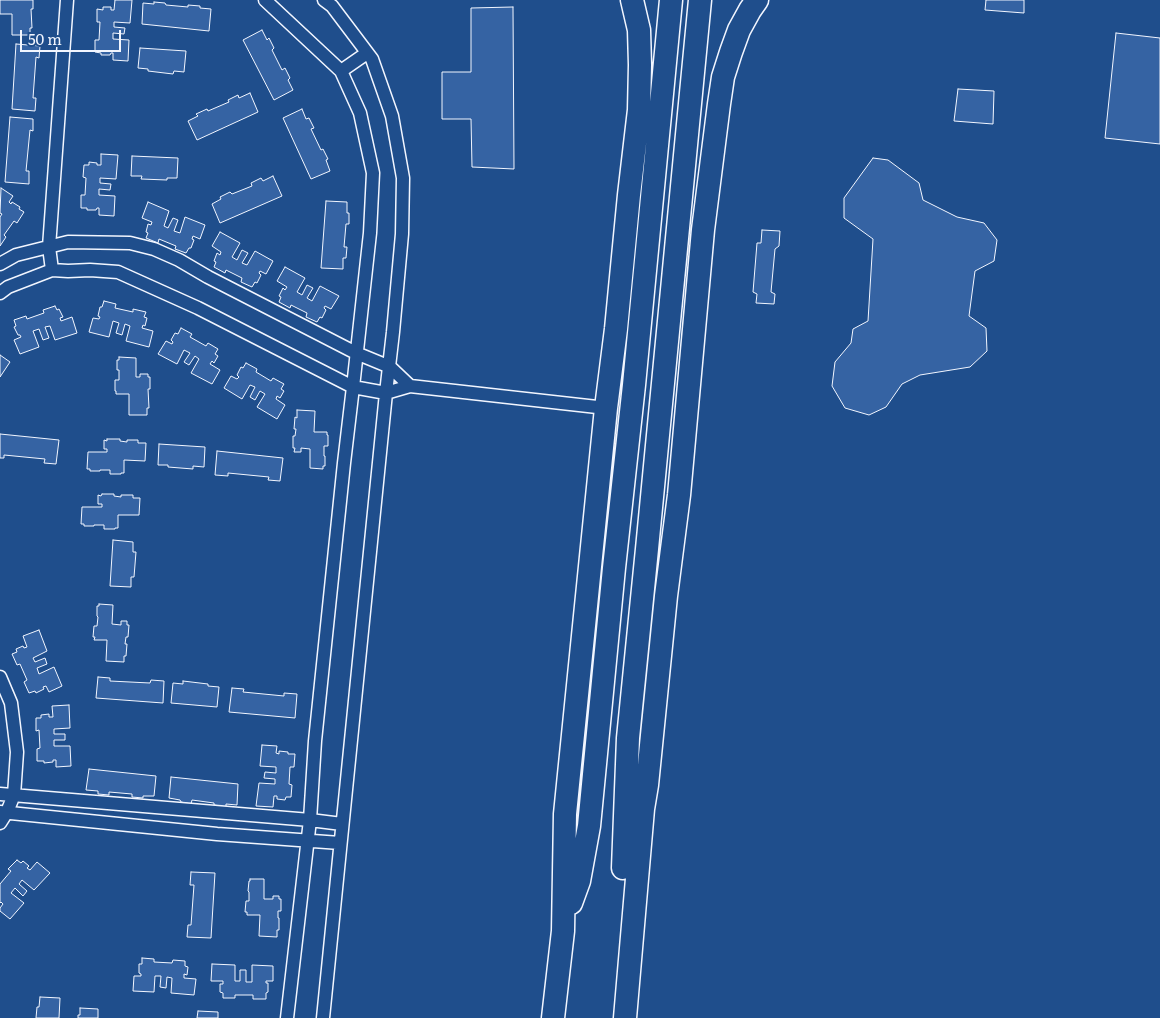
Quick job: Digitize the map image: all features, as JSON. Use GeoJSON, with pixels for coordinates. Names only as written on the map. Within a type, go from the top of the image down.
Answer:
{"type":"FeatureCollection","features":[{"type":"Feature","properties":{"kind":"highway"},"geometry":{"type":"LineString","coordinates":[[553,1018],[563,930],[565,814],[606,408],[639,110],[639,30],[632,0]]}},
{"type":"Feature","properties":{"kind":"highway"},"geometry":{"type":"LineString","coordinates":[[563,930],[579,881],[589,826],[671,0]]}},
{"type":"Feature","properties":{"kind":"highway"},"geometry":{"type":"LineString","coordinates":[[618,1018],[628,738],[700,0]]}},
{"type":"Feature","properties":{"kind":"highway"},"geometry":{"type":"LineString","coordinates":[[625,1018],[643,809],[679,495],[703,230],[718,104],[723,77],[739,30],[757,0]]}},
{"type":"Feature","properties":{"kind":"street"},"geometry":{"type":"LineString","coordinates":[[52,270],[49,247],[67,0]]}},
{"type":"Feature","properties":{"kind":"street"},"geometry":{"type":"LineString","coordinates":[[265,0],[341,71],[360,113],[373,173],[370,232],[318,717],[308,842],[287,1018]]}},
{"type":"Feature","properties":{"kind":"street"},"geometry":{"type":"LineString","coordinates":[[323,1018],[390,367],[402,234],[404,178],[392,116],[372,59],[332,6],[324,0]]}},
{"type":"Feature","properties":{"kind":"street"},"geometry":{"type":"LineString","coordinates":[[341,71],[367,53]]}},
{"type":"Feature","properties":{"kind":"street"},"geometry":{"type":"LineString","coordinates":[[0,264],[16,255],[68,242],[130,243],[154,249],[179,260],[208,277],[356,353],[390,367],[410,386]]}},
{"type":"Feature","properties":{"kind":"street"},"geometry":{"type":"LineString","coordinates":[[0,293],[8,287],[52,270],[68,272],[90,270],[118,272],[198,308],[353,388],[386,393],[410,386],[606,408]]}},
{"type":"Feature","properties":{"kind":"street"},"geometry":{"type":"LineString","coordinates":[[0,677],[11,703],[17,752],[14,795],[0,823]]}},
{"type":"Feature","properties":{"kind":"street"},"geometry":{"type":"LineString","coordinates":[[0,794],[342,824]]}},
{"type":"Feature","properties":{"kind":"street"},"geometry":{"type":"LineString","coordinates":[[4,812],[218,834],[340,844]]}},
{"type":"Feature","properties":{"kind":"building"},"geometry":{"type":"Polygon","coordinates":[[[0,0],[33,0],[30,35],[12,35],[12,14],[0,14],[0,0]]]}},
{"type":"Feature","properties":{"kind":"building"},"geometry":{"type":"Polygon","coordinates":[[[115,0],[132,0],[130,23],[114,22],[114,27],[125,28],[124,34],[113,33],[113,39],[129,40],[128,61],[113,60],[113,53],[101,55],[101,53],[95,52],[95,40],[99,40],[100,22],[97,22],[97,9],[103,10],[103,7],[111,7],[111,10],[114,10],[115,0]]]}},
{"type":"Feature","properties":{"kind":"building"},"geometry":{"type":"Polygon","coordinates":[[[986,0],[1024,0],[1024,13],[985,10],[986,0]]]}},
{"type":"Feature","properties":{"kind":"building"},"geometry":{"type":"Polygon","coordinates":[[[154,2],[188,7],[188,5],[200,6],[200,8],[211,9],[209,31],[142,24],[143,3],[154,4],[154,2]]]}},
{"type":"Feature","properties":{"kind":"building"},"geometry":{"type":"Polygon","coordinates":[[[513,7],[514,169],[472,167],[471,119],[442,119],[442,72],[471,72],[471,8],[513,7]]]}},
{"type":"Feature","properties":{"kind":"building"},"geometry":{"type":"Polygon","coordinates":[[[262,30],[274,48],[272,50],[282,70],[285,68],[293,90],[274,100],[243,40],[262,30]]]}},
{"type":"Feature","properties":{"kind":"building"},"geometry":{"type":"Polygon","coordinates":[[[1116,33],[1160,38],[1160,144],[1105,138],[1116,33]]]}},
{"type":"Feature","properties":{"kind":"building"},"geometry":{"type":"Polygon","coordinates":[[[16,44],[40,46],[39,58],[36,57],[33,98],[36,98],[35,111],[12,109],[16,44]]]}},
{"type":"Feature","properties":{"kind":"building"},"geometry":{"type":"Polygon","coordinates":[[[140,48],[186,51],[184,72],[174,71],[173,74],[138,68],[140,48]]]}},
{"type":"Feature","properties":{"kind":"building"},"geometry":{"type":"Polygon","coordinates":[[[958,89],[994,91],[993,124],[954,121],[958,89]]]}},
{"type":"Feature","properties":{"kind":"building"},"geometry":{"type":"Polygon","coordinates":[[[250,93],[258,112],[197,140],[188,121],[198,116],[196,114],[229,102],[228,100],[238,95],[239,98],[250,93]]]}},
{"type":"Feature","properties":{"kind":"building"},"geometry":{"type":"Polygon","coordinates":[[[302,109],[306,119],[309,118],[314,128],[311,129],[321,150],[323,149],[328,159],[326,160],[330,171],[311,179],[283,118],[302,109]]]}},
{"type":"Feature","properties":{"kind":"building"},"geometry":{"type":"Polygon","coordinates":[[[10,117],[33,119],[33,131],[30,130],[26,171],[29,171],[29,184],[5,182],[10,117]]]}},
{"type":"Feature","properties":{"kind":"building"},"geometry":{"type":"Polygon","coordinates":[[[101,154],[118,155],[116,179],[100,178],[100,183],[111,184],[110,190],[99,189],[99,195],[115,196],[114,216],[99,215],[99,208],[87,210],[87,208],[81,208],[81,195],[85,195],[86,178],[83,177],[84,165],[89,165],[89,162],[101,165],[101,154]]]}},
{"type":"Feature","properties":{"kind":"building"},"geometry":{"type":"Polygon","coordinates":[[[132,156],[178,158],[177,178],[167,178],[167,180],[141,179],[142,176],[131,176],[132,156]]]}},
{"type":"Feature","properties":{"kind":"building"},"geometry":{"type":"Polygon","coordinates":[[[873,158],[888,160],[919,183],[923,200],[957,217],[984,223],[997,240],[994,261],[975,271],[969,316],[986,328],[987,351],[970,367],[920,375],[902,384],[886,407],[869,415],[845,408],[832,386],[835,362],[851,343],[853,329],[868,321],[873,239],[844,218],[844,198],[873,158]]]}},
{"type":"Feature","properties":{"kind":"building"},"geometry":{"type":"Polygon","coordinates":[[[273,176],[282,196],[220,223],[212,204],[230,192],[232,194],[252,186],[251,183],[261,178],[263,181],[273,176]]]}},
{"type":"Feature","properties":{"kind":"building"},"geometry":{"type":"Polygon","coordinates":[[[1,188],[13,196],[9,202],[20,207],[19,209],[24,212],[17,223],[14,221],[4,235],[6,237],[0,246],[0,217],[2,214],[0,213],[1,188]]]}},
{"type":"Feature","properties":{"kind":"building"},"geometry":{"type":"Polygon","coordinates":[[[326,201],[347,202],[349,224],[346,224],[344,247],[347,247],[346,258],[343,258],[343,269],[321,268],[326,201]]]}},
{"type":"Feature","properties":{"kind":"building"},"geometry":{"type":"Polygon","coordinates":[[[148,202],[169,211],[164,226],[168,228],[173,218],[178,220],[174,231],[180,233],[185,217],[205,225],[200,239],[193,236],[192,239],[194,240],[191,248],[186,253],[175,249],[176,246],[159,239],[158,243],[146,238],[148,224],[151,225],[152,222],[142,218],[148,202]]]}},
{"type":"Feature","properties":{"kind":"building"},"geometry":{"type":"Polygon","coordinates":[[[762,230],[780,231],[779,246],[775,249],[771,292],[775,294],[774,304],[756,303],[757,294],[753,292],[757,243],[761,243],[762,230]]]}},
{"type":"Feature","properties":{"kind":"building"},"geometry":{"type":"Polygon","coordinates":[[[220,232],[240,243],[232,257],[237,260],[242,250],[248,253],[242,263],[247,265],[255,251],[273,261],[266,274],[260,271],[261,275],[257,283],[255,282],[252,287],[241,282],[242,278],[226,270],[225,273],[214,267],[217,253],[220,255],[221,252],[212,246],[220,232]]]}},
{"type":"Feature","properties":{"kind":"building"},"geometry":{"type":"Polygon","coordinates":[[[285,267],[305,278],[297,292],[302,295],[307,285],[313,288],[307,298],[312,301],[320,286],[339,296],[331,309],[325,306],[326,310],[322,318],[320,317],[317,322],[306,317],[307,313],[291,305],[290,308],[279,302],[281,297],[279,296],[283,288],[285,290],[287,287],[277,281],[285,267]]]}},
{"type":"Feature","properties":{"kind":"building"},"geometry":{"type":"Polygon","coordinates":[[[104,301],[116,304],[115,308],[133,312],[133,309],[146,312],[144,317],[147,318],[145,326],[143,325],[142,328],[153,331],[149,347],[126,341],[130,326],[125,324],[122,335],[116,333],[119,323],[113,321],[109,337],[89,332],[93,318],[99,319],[100,317],[98,316],[100,307],[102,307],[104,301]]]}},
{"type":"Feature","properties":{"kind":"building"},"geometry":{"type":"Polygon","coordinates":[[[55,306],[63,317],[60,318],[61,321],[72,317],[77,333],[55,340],[50,326],[45,327],[49,338],[43,340],[39,329],[33,331],[39,347],[20,354],[14,340],[21,337],[14,327],[16,326],[14,320],[26,316],[27,319],[44,313],[43,310],[55,306]]]}},
{"type":"Feature","properties":{"kind":"building"},"geometry":{"type":"Polygon","coordinates":[[[181,328],[192,334],[190,337],[206,346],[208,343],[218,349],[215,354],[218,356],[214,363],[212,361],[210,364],[220,370],[212,384],[191,373],[199,359],[195,356],[189,365],[184,362],[190,353],[184,350],[177,364],[158,354],[166,341],[172,344],[171,340],[175,333],[178,334],[181,328]]]}},
{"type":"Feature","properties":{"kind":"building"},"geometry":{"type":"Polygon","coordinates":[[[0,355],[10,362],[0,377],[0,355]]]}},
{"type":"Feature","properties":{"kind":"building"},"geometry":{"type":"Polygon","coordinates":[[[119,357],[136,358],[136,377],[140,377],[140,374],[148,374],[148,377],[150,377],[147,415],[129,415],[129,394],[116,394],[115,380],[119,380],[117,360],[119,360],[119,357]]]}},
{"type":"Feature","properties":{"kind":"building"},"geometry":{"type":"Polygon","coordinates":[[[246,363],[257,369],[256,372],[271,381],[273,378],[284,384],[281,389],[284,391],[280,398],[277,396],[276,399],[285,405],[277,419],[257,407],[265,394],[260,391],[255,400],[250,397],[255,387],[250,385],[242,399],[224,388],[231,376],[237,379],[239,377],[237,375],[241,367],[243,368],[246,363]]]}},
{"type":"Feature","properties":{"kind":"building"},"geometry":{"type":"Polygon","coordinates":[[[297,410],[315,411],[314,432],[327,432],[328,446],[324,446],[325,466],[323,466],[323,469],[310,468],[310,449],[301,448],[301,452],[294,452],[293,436],[295,436],[296,429],[294,429],[297,410]]]}},
{"type":"Feature","properties":{"kind":"building"},"geometry":{"type":"Polygon","coordinates":[[[0,434],[59,440],[56,464],[44,463],[45,459],[4,455],[4,458],[0,458],[0,434]]]}},
{"type":"Feature","properties":{"kind":"building"},"geometry":{"type":"Polygon","coordinates":[[[107,439],[120,439],[120,441],[127,442],[127,440],[138,440],[138,443],[146,443],[145,461],[124,460],[124,473],[121,474],[110,474],[110,470],[90,471],[90,469],[87,469],[88,452],[107,452],[107,449],[104,449],[104,440],[107,441],[107,439]]]}},
{"type":"Feature","properties":{"kind":"building"},"geometry":{"type":"Polygon","coordinates":[[[159,444],[205,447],[204,467],[193,466],[193,469],[158,465],[159,444]]]}},
{"type":"Feature","properties":{"kind":"building"},"geometry":{"type":"Polygon","coordinates":[[[217,451],[283,458],[280,481],[268,480],[269,477],[228,473],[228,476],[215,475],[217,451]]]}},
{"type":"Feature","properties":{"kind":"building"},"geometry":{"type":"Polygon","coordinates":[[[102,494],[114,494],[114,496],[121,497],[121,495],[133,495],[133,498],[140,498],[139,515],[118,515],[118,528],[115,529],[104,529],[104,525],[84,526],[84,524],[81,524],[82,507],[102,507],[102,504],[98,504],[98,495],[101,496],[102,494]]]}},
{"type":"Feature","properties":{"kind":"building"},"geometry":{"type":"Polygon","coordinates":[[[113,540],[133,542],[133,552],[136,552],[134,577],[131,577],[131,587],[110,586],[113,540]]]}},
{"type":"Feature","properties":{"kind":"building"},"geometry":{"type":"Polygon","coordinates":[[[99,604],[113,605],[112,624],[121,625],[121,621],[127,621],[127,625],[129,625],[124,662],[106,661],[107,640],[94,640],[94,626],[97,626],[97,606],[99,604]]]}},
{"type":"Feature","properties":{"kind":"building"},"geometry":{"type":"Polygon","coordinates":[[[39,630],[47,651],[33,658],[35,662],[45,658],[47,664],[37,668],[39,674],[54,667],[62,686],[49,692],[46,686],[36,693],[35,691],[29,693],[24,682],[27,680],[20,664],[17,665],[12,654],[17,652],[16,649],[23,646],[24,648],[27,647],[23,636],[39,630]]]}},
{"type":"Feature","properties":{"kind":"building"},"geometry":{"type":"Polygon","coordinates":[[[98,677],[110,678],[110,681],[150,683],[151,680],[164,681],[163,703],[96,698],[98,677]]]}},
{"type":"Feature","properties":{"kind":"building"},"geometry":{"type":"Polygon","coordinates":[[[183,681],[219,687],[217,707],[171,703],[173,683],[183,684],[183,681]]]}},
{"type":"Feature","properties":{"kind":"building"},"geometry":{"type":"Polygon","coordinates":[[[232,688],[244,689],[243,692],[284,696],[284,693],[297,694],[295,718],[229,712],[232,688]]]}},
{"type":"Feature","properties":{"kind":"building"},"geometry":{"type":"Polygon","coordinates":[[[69,705],[70,728],[54,729],[54,734],[65,734],[65,740],[54,740],[54,746],[70,746],[71,766],[56,767],[56,760],[44,763],[44,761],[37,761],[37,749],[40,748],[39,730],[36,731],[36,718],[49,714],[49,717],[53,717],[52,706],[69,705]]]}},
{"type":"Feature","properties":{"kind":"building"},"geometry":{"type":"Polygon","coordinates":[[[262,745],[277,746],[276,753],[279,754],[279,751],[295,754],[294,767],[290,767],[289,784],[292,785],[291,797],[286,797],[285,800],[277,799],[277,796],[274,796],[273,807],[256,806],[259,783],[275,784],[275,779],[264,778],[265,772],[276,773],[276,767],[260,766],[262,745]]]}},
{"type":"Feature","properties":{"kind":"building"},"geometry":{"type":"Polygon","coordinates":[[[89,769],[156,776],[154,796],[143,796],[143,798],[132,797],[132,794],[109,792],[109,795],[98,794],[98,791],[86,790],[89,769]]]}},
{"type":"Feature","properties":{"kind":"building"},"geometry":{"type":"Polygon","coordinates":[[[171,777],[238,784],[237,805],[226,804],[226,807],[192,800],[191,804],[169,798],[171,777]]]}},
{"type":"Feature","properties":{"kind":"building"},"geometry":{"type":"Polygon","coordinates":[[[17,860],[21,863],[23,861],[29,866],[27,868],[30,870],[37,862],[50,873],[34,890],[22,880],[19,884],[27,891],[23,896],[15,888],[11,893],[24,903],[10,919],[0,911],[3,904],[0,903],[0,884],[11,871],[8,869],[17,860]]]}},
{"type":"Feature","properties":{"kind":"building"},"geometry":{"type":"Polygon","coordinates":[[[191,872],[215,873],[211,938],[187,937],[188,925],[191,925],[194,885],[190,885],[191,872]]]}},
{"type":"Feature","properties":{"kind":"building"},"geometry":{"type":"Polygon","coordinates":[[[250,879],[264,879],[264,899],[273,899],[273,896],[279,896],[279,899],[281,899],[281,911],[278,911],[279,930],[277,930],[277,937],[259,936],[260,915],[247,915],[247,912],[245,912],[246,901],[249,901],[250,879]]]}},
{"type":"Feature","properties":{"kind":"building"},"geometry":{"type":"Polygon","coordinates":[[[142,958],[154,959],[154,962],[172,963],[173,960],[185,961],[185,966],[188,967],[187,975],[184,974],[184,978],[196,979],[194,995],[171,993],[172,978],[167,977],[166,988],[160,987],[161,976],[155,976],[154,992],[133,991],[134,976],[141,976],[139,964],[142,964],[142,958]]]}},
{"type":"Feature","properties":{"kind":"building"},"geometry":{"type":"Polygon","coordinates":[[[212,964],[235,965],[235,981],[240,981],[240,970],[246,970],[246,982],[252,982],[252,965],[273,966],[273,981],[266,981],[268,983],[268,992],[266,993],[266,999],[253,999],[253,995],[235,995],[235,998],[223,998],[223,993],[220,992],[220,984],[223,984],[223,981],[211,981],[212,964]]]}},
{"type":"Feature","properties":{"kind":"building"},"geometry":{"type":"Polygon","coordinates":[[[40,997],[60,998],[59,1018],[36,1018],[40,997]]]}},
{"type":"Feature","properties":{"kind":"building"},"geometry":{"type":"Polygon","coordinates":[[[80,1008],[98,1009],[98,1018],[78,1018],[80,1008]]]}},
{"type":"Feature","properties":{"kind":"building"},"geometry":{"type":"Polygon","coordinates":[[[198,1011],[218,1012],[218,1018],[197,1018],[198,1011]]]}}]}
